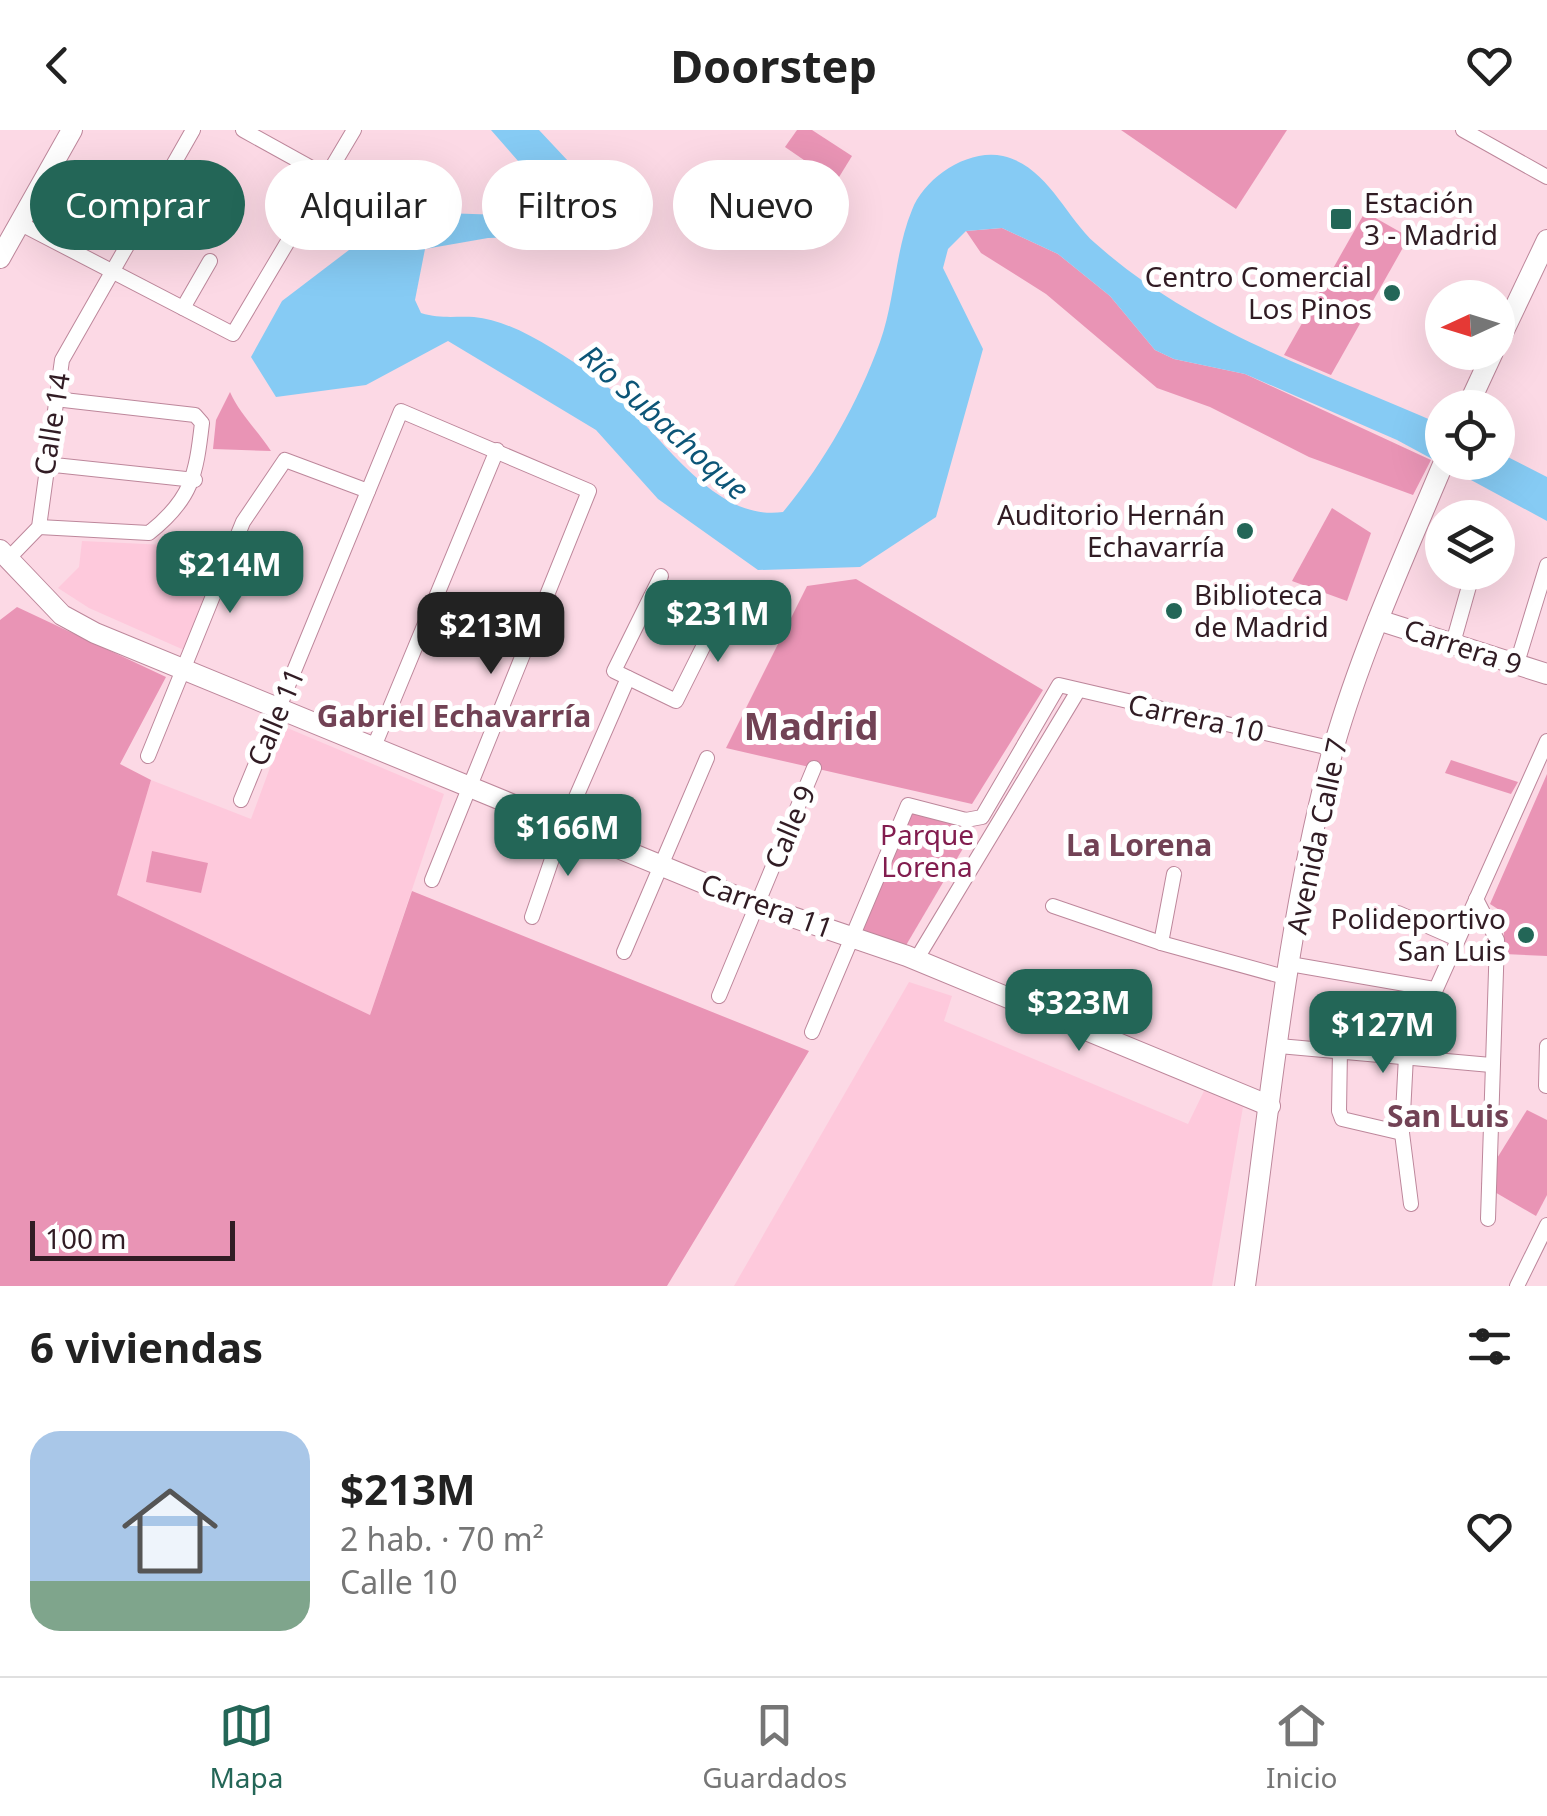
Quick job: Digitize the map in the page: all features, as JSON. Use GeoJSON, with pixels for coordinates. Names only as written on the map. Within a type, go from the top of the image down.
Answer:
{"type":"FeatureCollection","features":[{"type":"Feature","properties":{"kind":"street"},"geometry":{"type":"LineString","coordinates":[[0,258],[10,229],[72,130]]}},
{"type":"Feature","properties":{"kind":"street","name":"Calle 14"},"geometry":{"type":"LineString","coordinates":[[39,527],[62,360],[193,130]]}},
{"type":"Feature","properties":{"kind":"street"},"geometry":{"type":"LineString","coordinates":[[243,130],[300,160]]}},
{"type":"Feature","properties":{"kind":"street"},"geometry":{"type":"LineString","coordinates":[[336,160],[354,130]]}},
{"type":"Feature","properties":{"kind":"street"},"geometry":{"type":"LineString","coordinates":[[1463,130],[1547,177]]}},
{"type":"Feature","properties":{"kind":"street"},"geometry":{"type":"LineString","coordinates":[[10,229],[111,271],[233,334],[282,250]]}},
{"type":"Feature","properties":{"kind":"street"},"geometry":{"type":"LineString","coordinates":[[1515,315],[1540,273],[1547,240]]}},
{"type":"Feature","properties":{"kind":"street"},"geometry":{"type":"LineString","coordinates":[[183,308],[210,262]]}},
{"type":"Feature","properties":{"kind":"street"},"geometry":{"type":"LineString","coordinates":[[4,554],[39,527],[149,533],[168,516],[195,480],[199,418],[55,399]]}},
{"type":"Feature","properties":{"kind":"street","name":"Calle 11"},"geometry":{"type":"LineString","coordinates":[[241,800],[402,411],[497,450]]}},
{"type":"Feature","properties":{"kind":"street"},"geometry":{"type":"LineString","coordinates":[[374,750],[497,450],[589,491],[432,880]]}},
{"type":"Feature","properties":{"kind":"street"},"geometry":{"type":"LineString","coordinates":[[148,756],[244,522],[286,460],[368,491]]}},
{"type":"Feature","properties":{"kind":"street"},"geometry":{"type":"LineString","coordinates":[[45,464],[195,480]]}},
{"type":"Feature","properties":{"kind":"street","name":"Avenida Calle 7"},"geometry":{"type":"LineString","coordinates":[[1245,1286],[1289,971],[1334,749],[1378,620],[1437,480]]}},
{"type":"Feature","properties":{"kind":"street","name":"Carrera 11"},"geometry":{"type":"LineString","coordinates":[[4,554],[62,615],[185,672],[758,905],[916,960],[1270,1106]]}},
{"type":"Feature","properties":{"kind":"street"},"geometry":{"type":"LineString","coordinates":[[1517,664],[1547,566]]}},
{"type":"Feature","properties":{"kind":"street"},"geometry":{"type":"LineString","coordinates":[[661,576],[614,670],[628,678],[676,701],[722,609]]}},
{"type":"Feature","properties":{"kind":"street"},"geometry":{"type":"LineString","coordinates":[[1452,644],[1468,590]]}},
{"type":"Feature","properties":{"kind":"street","name":"Carrera 9"},"geometry":{"type":"LineString","coordinates":[[1378,620],[1547,674]]}},
{"type":"Feature","properties":{"kind":"street"},"geometry":{"type":"LineString","coordinates":[[532,917],[564,826],[628,678]]}},
{"type":"Feature","properties":{"kind":"street","name":"Carrera 10"},"geometry":{"type":"LineString","coordinates":[[850,936],[908,805],[966,820],[982,817],[1059,684],[1334,749]]}},
{"type":"Feature","properties":{"kind":"street"},"geometry":{"type":"LineString","coordinates":[[916,960],[1078,691]]}},
{"type":"Feature","properties":{"kind":"street"},"geometry":{"type":"LineString","coordinates":[[1411,1204],[1402,1133],[1406,1056],[1455,938],[1547,741]]}},
{"type":"Feature","properties":{"kind":"street"},"geometry":{"type":"LineString","coordinates":[[624,952],[707,758]]}},
{"type":"Feature","properties":{"kind":"street","name":"Calle 9"},"geometry":{"type":"LineString","coordinates":[[719,996],[814,768]]}},
{"type":"Feature","properties":{"kind":"street"},"geometry":{"type":"LineString","coordinates":[[1161,943],[1174,874]]}},
{"type":"Feature","properties":{"kind":"street"},"geometry":{"type":"LineString","coordinates":[[1476,900],[1497,940],[1488,1220]]}},
{"type":"Feature","properties":{"kind":"street"},"geometry":{"type":"LineString","coordinates":[[1053,906],[1161,943],[1289,971],[1434,989]]}},
{"type":"Feature","properties":{"kind":"street"},"geometry":{"type":"LineString","coordinates":[[1398,913],[1455,938]]}},
{"type":"Feature","properties":{"kind":"street"},"geometry":{"type":"LineString","coordinates":[[812,1032],[850,936]]}},
{"type":"Feature","properties":{"kind":"street"},"geometry":{"type":"LineString","coordinates":[[1280,1046],[1491,1065]]}},
{"type":"Feature","properties":{"kind":"street"},"geometry":{"type":"LineString","coordinates":[[1546,1086],[1547,1046]]}},
{"type":"Feature","properties":{"kind":"street"},"geometry":{"type":"LineString","coordinates":[[1340,1050],[1338,1102],[1342,1119],[1402,1133]]}},
{"type":"Feature","properties":{"kind":"street"},"geometry":{"type":"LineString","coordinates":[[1517,1286],[1547,1225]]}},
{"type":"Feature","properties":{"kind":"shaded area"},"geometry":{"type":"Polygon","coordinates":[[[82,541],[208,547],[218,558],[184,650],[89,608],[58,588],[79,567],[82,541]]]}},
{"type":"Feature","properties":{"kind":"shaded area"},"geometry":{"type":"Polygon","coordinates":[[[285,727],[444,794],[370,1015],[116,895],[151,780],[251,819],[285,727]]]}},
{"type":"Feature","properties":{"kind":"shaded area"},"geometry":{"type":"Polygon","coordinates":[[[909,982],[952,996],[944,1021],[1188,1124],[1204,1091],[1243,1107],[1212,1286],[734,1286],[909,982]]]}},
{"type":"Feature","properties":{"kind":"green space"},"geometry":{"type":"Polygon","coordinates":[[[797,130],[812,130],[852,156],[849,161],[804,160],[785,147],[797,130]]]}},
{"type":"Feature","properties":{"kind":"green space"},"geometry":{"type":"Polygon","coordinates":[[[1121,130],[1287,130],[1236,209],[1121,130]]]}},
{"type":"Feature","properties":{"kind":"green space"},"geometry":{"type":"Polygon","coordinates":[[[1365,212],[1409,237],[1331,375],[1284,355],[1365,212]]]}},
{"type":"Feature","properties":{"kind":"green space"},"geometry":{"type":"Polygon","coordinates":[[[1002,228],[1058,254],[1110,296],[1155,350],[1174,359],[1245,374],[1425,457],[1425,472],[1413,495],[1309,457],[1210,407],[1157,388],[1046,294],[981,253],[966,231],[1002,228]]]}},
{"type":"Feature","properties":{"kind":"green space"},"geometry":{"type":"Polygon","coordinates":[[[230,392],[271,451],[213,449],[216,420],[230,392]]]}},
{"type":"Feature","properties":{"kind":"green space"},"geometry":{"type":"Polygon","coordinates":[[[1332,508],[1371,533],[1347,601],[1292,581],[1332,508]]]}},
{"type":"Feature","properties":{"kind":"green space"},"geometry":{"type":"Polygon","coordinates":[[[856,579],[1043,690],[972,804],[726,748],[807,586],[856,579]]]}},
{"type":"Feature","properties":{"kind":"green space"},"geometry":{"type":"Polygon","coordinates":[[[17,607],[166,677],[120,764],[151,780],[117,895],[370,1015],[412,891],[809,1051],[667,1286],[0,1286],[0,620],[17,607]]]}},
{"type":"Feature","properties":{"kind":"green space"},"geometry":{"type":"Polygon","coordinates":[[[1451,760],[1518,782],[1511,794],[1445,773],[1451,760]]]}},
{"type":"Feature","properties":{"kind":"green space"},"geometry":{"type":"Polygon","coordinates":[[[1547,774],[1547,956],[1504,954],[1504,913],[1490,904],[1547,774]]]}},
{"type":"Feature","properties":{"kind":"green space","name":"Parque Lorena"},"geometry":{"type":"Polygon","coordinates":[[[913,807],[975,828],[905,947],[862,930],[913,807]]]}},
{"type":"Feature","properties":{"kind":"green space"},"geometry":{"type":"Polygon","coordinates":[[[152,851],[208,863],[201,893],[146,882],[152,851]]]}},
{"type":"Feature","properties":{"kind":"green space"},"geometry":{"type":"Polygon","coordinates":[[[1527,1110],[1547,1120],[1547,1195],[1536,1216],[1481,1184],[1527,1110]]]}},
{"type":"Feature","properties":{"kind":"water"},"geometry":{"type":"Polygon","coordinates":[[[491,130],[539,130],[567,160],[517,160],[491,130]]]}},
{"type":"Feature","properties":{"kind":"water"},"geometry":{"type":"Polygon","coordinates":[[[1003,156],[1032,170],[1095,243],[1174,301],[1261,348],[1425,418],[1425,455],[1245,374],[1174,359],[1155,350],[1110,296],[1058,254],[1002,228],[966,231],[948,249],[943,268],[983,349],[936,517],[860,567],[758,570],[658,499],[596,430],[448,341],[366,385],[276,397],[251,357],[282,301],[349,250],[425,250],[415,300],[421,313],[489,319],[551,348],[614,392],[704,484],[729,501],[755,511],[783,512],[826,453],[871,365],[889,309],[902,242],[918,198],[937,177],[962,161],[1003,156]]]}},
{"type":"Feature","properties":{"kind":"water"},"geometry":{"type":"Polygon","coordinates":[[[462,214],[482,214],[482,239],[462,243],[462,214]]]}},
{"type":"Feature","properties":{"kind":"water"},"geometry":{"type":"Polygon","coordinates":[[[1515,461],[1547,477],[1547,521],[1515,504],[1515,500],[1471,480],[1515,480],[1515,461]]]}},
{"type":"Feature","properties":{"kind":"place","name":"Estación 3 - Madrid"},"geometry":{"type":"Point","coordinates":[1341,219]}},
{"type":"Feature","properties":{"kind":"place","name":"Centro Comercial Los Pinos"},"geometry":{"type":"Point","coordinates":[1392,293]}},
{"type":"Feature","properties":{"kind":"place","name":"Auditorio Hernán Echavarría"},"geometry":{"type":"Point","coordinates":[1245,531]}},
{"type":"Feature","properties":{"kind":"place","name":"Biblioteca de Madrid"},"geometry":{"type":"Point","coordinates":[1174,611]}},
{"type":"Feature","properties":{"kind":"place","name":"Polideportivo San Luis"},"geometry":{"type":"Point","coordinates":[1526,935]}},
{"type":"Feature","properties":{"kind":"district","name":"Gabriel Echavarría"},"geometry":{"type":"Point","coordinates":[454,717]}},
{"type":"Feature","properties":{"kind":"district","name":"Madrid"},"geometry":{"type":"Point","coordinates":[811,727]}},
{"type":"Feature","properties":{"kind":"district","name":"La Lorena"},"geometry":{"type":"Point","coordinates":[1139,846]}},
{"type":"Feature","properties":{"kind":"district","name":"San Luis"},"geometry":{"type":"Point","coordinates":[1448,1117]}},
{"type":"Feature","properties":{"kind":"water label","name":"Río Subachoque"},"geometry":{"type":"Point","coordinates":[664,423]}}]}
